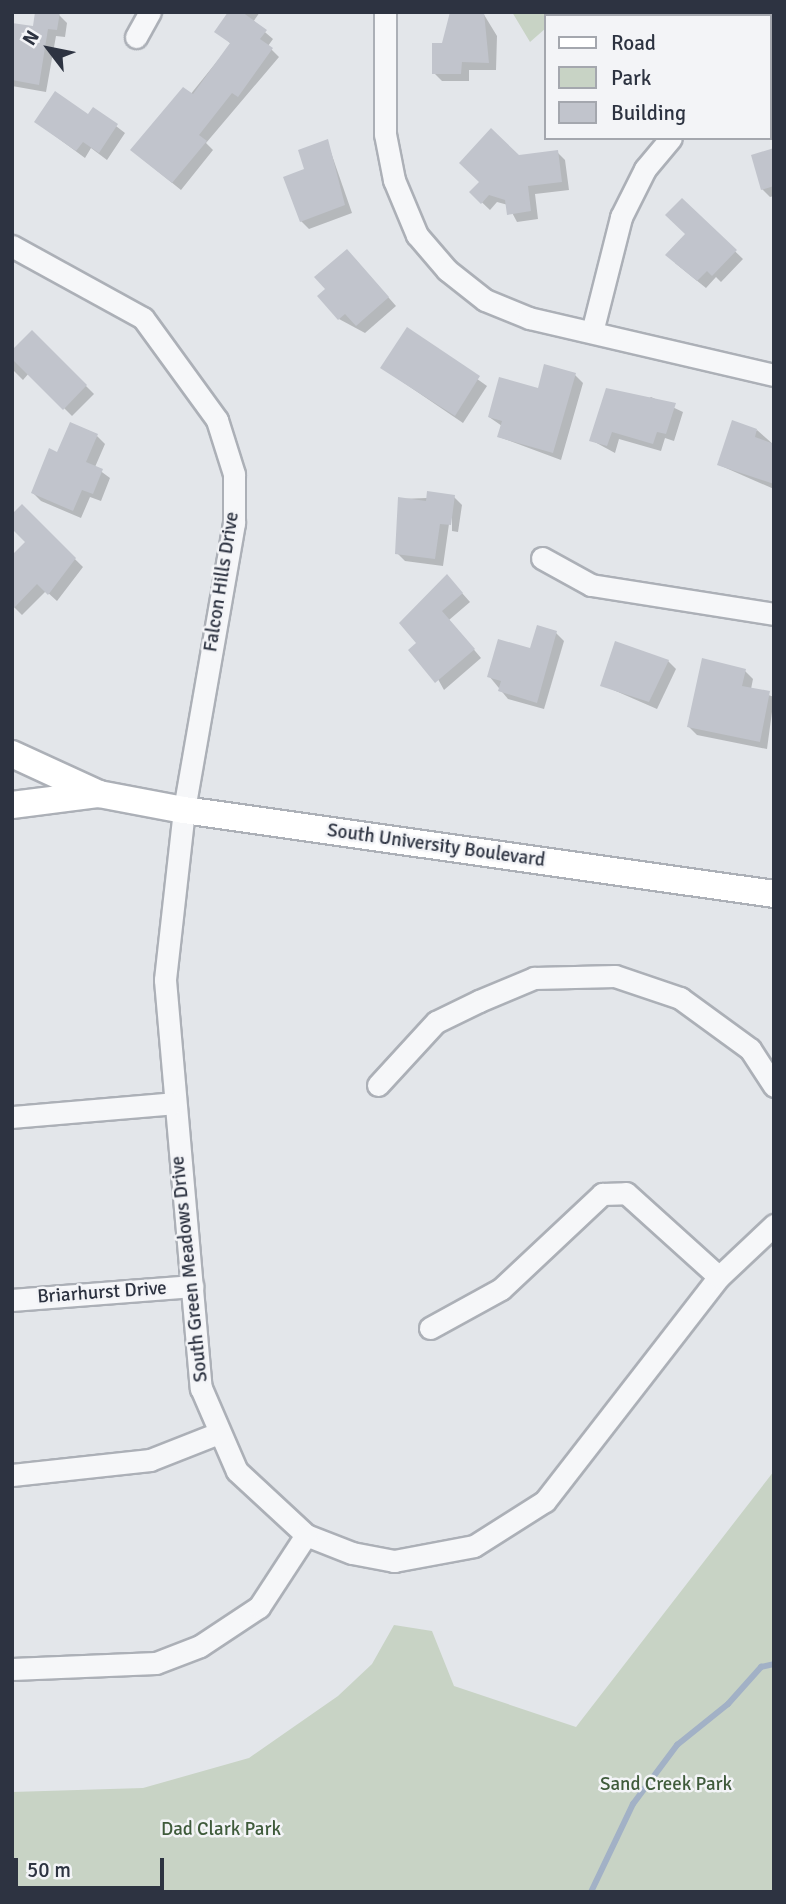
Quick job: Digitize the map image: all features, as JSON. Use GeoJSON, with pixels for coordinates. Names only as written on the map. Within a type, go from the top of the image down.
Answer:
{"type":"FeatureCollection","features":[{"type":"Feature","properties":{"kind":"main road","name":"South University Boulevard"},"geometry":{"type":"LineString","coordinates":[[12,754],[99,794],[184,810],[774,894]]}},
{"type":"Feature","properties":{"kind":"main road","name":"South University Boulevard"},"geometry":{"type":"LineString","coordinates":[[12,805],[99,794]]}},
{"type":"Feature","properties":{"kind":"street"},"geometry":{"type":"LineString","coordinates":[[136,37],[150,12]]}},
{"type":"Feature","properties":{"kind":"street"},"geometry":{"type":"LineString","coordinates":[[385,12],[385,134],[394,180],[417,235],[447,270],[485,300],[529,318],[774,375]]}},
{"type":"Feature","properties":{"kind":"street"},"geometry":{"type":"LineString","coordinates":[[592,331],[621,217],[645,169],[669,140]]}},
{"type":"Feature","properties":{"kind":"street","name":"Falcon Hills Drive"},"geometry":{"type":"LineString","coordinates":[[12,246],[143,318],[217,420],[233,474],[234,523],[184,810]]}},
{"type":"Feature","properties":{"kind":"street"},"geometry":{"type":"LineString","coordinates":[[542,558],[591,585],[774,614]]}},
{"type":"Feature","properties":{"kind":"street","name":"South Green Meadows Drive"},"geometry":{"type":"LineString","coordinates":[[184,810],[165,980],[201,1388],[216,1434],[267,1505],[306,1535],[394,1561],[435,1558],[514,1526],[576,1464],[719,1277],[774,1225]]}},
{"type":"Feature","properties":{"kind":"street"},"geometry":{"type":"LineString","coordinates":[[378,1085],[436,1022],[479,1000],[534,978],[615,976],[680,998],[750,1049],[774,1087]]}},
{"type":"Feature","properties":{"kind":"street"},"geometry":{"type":"LineString","coordinates":[[12,1117],[174,1103]]}},
{"type":"Feature","properties":{"kind":"street"},"geometry":{"type":"LineString","coordinates":[[430,1328],[501,1289],[602,1194],[626,1193],[719,1277]]}},
{"type":"Feature","properties":{"kind":"street","name":"Briarhurst Drive"},"geometry":{"type":"LineString","coordinates":[[12,1300],[191,1286]]}},
{"type":"Feature","properties":{"kind":"street"},"geometry":{"type":"LineString","coordinates":[[12,1475],[150,1460],[216,1434]]}},
{"type":"Feature","properties":{"kind":"street"},"geometry":{"type":"LineString","coordinates":[[12,1669],[156,1663],[200,1646],[259,1607],[306,1535]]}},
{"type":"Feature","properties":{"kind":"green space"},"geometry":{"type":"Polygon","coordinates":[[[512,12],[565,12],[544,14],[544,30],[530,42],[512,12]]]}},
{"type":"Feature","properties":{"kind":"green space","name":"Sand Creek Park"},"geometry":{"type":"Polygon","coordinates":[[[774,1471],[774,1892],[12,1892],[12,1792],[143,1788],[249,1758],[338,1696],[372,1664],[394,1625],[432,1631],[454,1686],[576,1727],[774,1471]]]}},
{"type":"Feature","properties":{"kind":"building"},"geometry":{"type":"Polygon","coordinates":[[[35,12],[60,12],[57,30],[48,29],[39,85],[12,80],[12,23],[33,26],[35,12]]]}},
{"type":"Feature","properties":{"kind":"building"},"geometry":{"type":"Polygon","coordinates":[[[228,12],[242,12],[267,30],[260,39],[273,48],[238,97],[232,93],[199,135],[207,141],[172,183],[130,150],[183,87],[193,94],[230,43],[214,32],[228,12]]]}},
{"type":"Feature","properties":{"kind":"building"},"geometry":{"type":"Polygon","coordinates":[[[450,12],[484,12],[489,63],[462,62],[461,74],[432,74],[432,43],[442,43],[450,12]]]}},
{"type":"Feature","properties":{"kind":"building"},"geometry":{"type":"Polygon","coordinates":[[[55,91],[88,114],[93,107],[118,124],[99,153],[83,142],[76,151],[34,122],[55,91]]]}},
{"type":"Feature","properties":{"kind":"building"},"geometry":{"type":"Polygon","coordinates":[[[491,128],[519,155],[558,150],[562,182],[528,186],[531,211],[507,215],[505,200],[489,195],[481,204],[469,192],[479,182],[459,163],[491,128]]]}},
{"type":"Feature","properties":{"kind":"building"},"geometry":{"type":"Polygon","coordinates":[[[328,139],[345,205],[300,222],[283,177],[304,169],[298,150],[328,139]]]}},
{"type":"Feature","properties":{"kind":"building"},"geometry":{"type":"Polygon","coordinates":[[[774,148],[774,186],[761,190],[751,155],[774,148]]]}},
{"type":"Feature","properties":{"kind":"building"},"geometry":{"type":"Polygon","coordinates":[[[682,198],[737,250],[712,276],[707,271],[697,281],[665,255],[685,234],[665,215],[682,198]]]}},
{"type":"Feature","properties":{"kind":"building"},"geometry":{"type":"Polygon","coordinates":[[[347,249],[389,297],[356,326],[345,314],[338,320],[317,296],[325,289],[314,277],[347,249]]]}},
{"type":"Feature","properties":{"kind":"building"},"geometry":{"type":"Polygon","coordinates":[[[407,327],[480,376],[455,416],[380,368],[407,327]]]}},
{"type":"Feature","properties":{"kind":"building"},"geometry":{"type":"Polygon","coordinates":[[[32,330],[87,385],[63,410],[12,359],[12,350],[32,330]]]}},
{"type":"Feature","properties":{"kind":"building"},"geometry":{"type":"Polygon","coordinates":[[[544,364],[576,373],[553,453],[497,437],[502,421],[488,417],[499,377],[538,388],[544,364]]]}},
{"type":"Feature","properties":{"kind":"building"},"geometry":{"type":"Polygon","coordinates":[[[606,388],[676,403],[666,434],[657,432],[653,444],[612,432],[607,446],[589,441],[606,388]]]}},
{"type":"Feature","properties":{"kind":"building"},"geometry":{"type":"Polygon","coordinates":[[[732,420],[757,429],[755,437],[774,444],[774,484],[717,465],[732,420]]]}},
{"type":"Feature","properties":{"kind":"building"},"geometry":{"type":"Polygon","coordinates":[[[70,422],[98,434],[86,462],[103,469],[93,494],[82,490],[73,511],[31,493],[49,448],[57,452],[70,422]]]}},
{"type":"Feature","properties":{"kind":"building"},"geometry":{"type":"Polygon","coordinates":[[[427,491],[455,495],[451,525],[440,524],[435,559],[395,554],[398,497],[426,501],[427,491]]]}},
{"type":"Feature","properties":{"kind":"building"},"geometry":{"type":"Polygon","coordinates":[[[22,504],[76,558],[48,595],[37,584],[12,610],[12,555],[25,542],[12,529],[12,514],[22,504]]]}},
{"type":"Feature","properties":{"kind":"building"},"geometry":{"type":"Polygon","coordinates":[[[447,574],[463,593],[442,611],[475,649],[435,683],[408,650],[416,643],[399,623],[447,574]]]}},
{"type":"Feature","properties":{"kind":"building"},"geometry":{"type":"Polygon","coordinates":[[[537,625],[557,631],[537,703],[498,691],[501,681],[487,677],[498,639],[530,648],[537,625]]]}},
{"type":"Feature","properties":{"kind":"building"},"geometry":{"type":"Polygon","coordinates":[[[615,641],[669,660],[649,702],[600,686],[615,641]]]}},
{"type":"Feature","properties":{"kind":"building"},"geometry":{"type":"Polygon","coordinates":[[[702,658],[746,669],[742,686],[770,691],[760,742],[687,727],[702,658]]]}},
{"type":"Feature","properties":{"kind":"waterway"},"geometry":{"type":"LineString","coordinates":[[591,1892],[633,1804],[677,1745],[728,1704],[761,1667],[774,1664]]}},
{"type":"Feature","properties":{"kind":"park label","name":"Dad Clark Park"},"geometry":{"type":"Point","coordinates":[221,1830]}}]}
